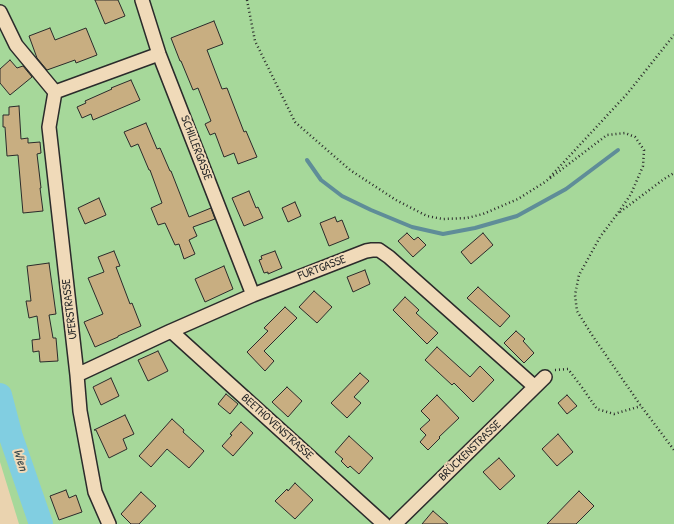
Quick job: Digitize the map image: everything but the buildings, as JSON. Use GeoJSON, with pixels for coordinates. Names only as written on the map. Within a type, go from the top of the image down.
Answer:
{"type":"FeatureCollection","features":[{"type":"Feature","properties":{"kind":"street","name":"SCHILLERGASSE"},"geometry":{"type":"LineString","coordinates":[[142,0],[159,54],[253,295]]}},
{"type":"Feature","properties":{"kind":"street"},"geometry":{"type":"LineString","coordinates":[[0,12],[16,45],[55,92],[159,54]]}},
{"type":"Feature","properties":{"kind":"street","name":"UFERSTRASSE"},"geometry":{"type":"LineString","coordinates":[[55,92],[49,127],[80,411],[96,492],[109,524]]}},
{"type":"Feature","properties":{"kind":"street","name":"FURTGASSE"},"geometry":{"type":"LineString","coordinates":[[77,375],[253,295],[366,251],[380,250],[535,387]]}},
{"type":"Feature","properties":{"kind":"street","name":"BEETHOVENSTRASSE"},"geometry":{"type":"LineString","coordinates":[[171,331],[384,524]]}},
{"type":"Feature","properties":{"kind":"street","name":"BRÜCKENSTRASSE"},"geometry":{"type":"LineString","coordinates":[[395,524],[545,377]]}},
{"type":"Feature","properties":{"kind":"path"},"geometry":{"type":"LineString","coordinates":[[247,0],[255,41],[295,122],[350,170],[396,200],[427,216],[443,219],[467,218],[483,214],[518,199],[546,182],[607,135],[625,133],[635,137],[644,150],[643,166],[631,194],[600,237],[579,275],[575,295],[577,311],[592,335],[641,406],[674,450]]}},
{"type":"Feature","properties":{"kind":"path"},"geometry":{"type":"LineString","coordinates":[[546,182],[627,94],[674,36]]}},
{"type":"Feature","properties":{"kind":"path"},"geometry":{"type":"LineString","coordinates":[[618,213],[674,173]]}},
{"type":"Feature","properties":{"kind":"path"},"geometry":{"type":"LineString","coordinates":[[545,377],[554,370],[568,370],[597,409],[614,414],[641,406]]}},
{"type":"Feature","properties":{"kind":"green space"},"geometry":{"type":"Polygon","coordinates":[[[0,0],[674,0],[674,524],[19,524],[0,462],[0,0]]]}},
{"type":"Feature","properties":{"kind":"waterway"},"geometry":{"type":"LineString","coordinates":[[307,160],[321,180],[342,196],[412,227],[443,234],[475,228],[517,216],[566,189],[618,150]]}},
{"type":"Feature","properties":{"kind":"waterway","name":"Wien"},"geometry":{"type":"LineString","coordinates":[[0,395],[11,437],[41,524]]}}]}
